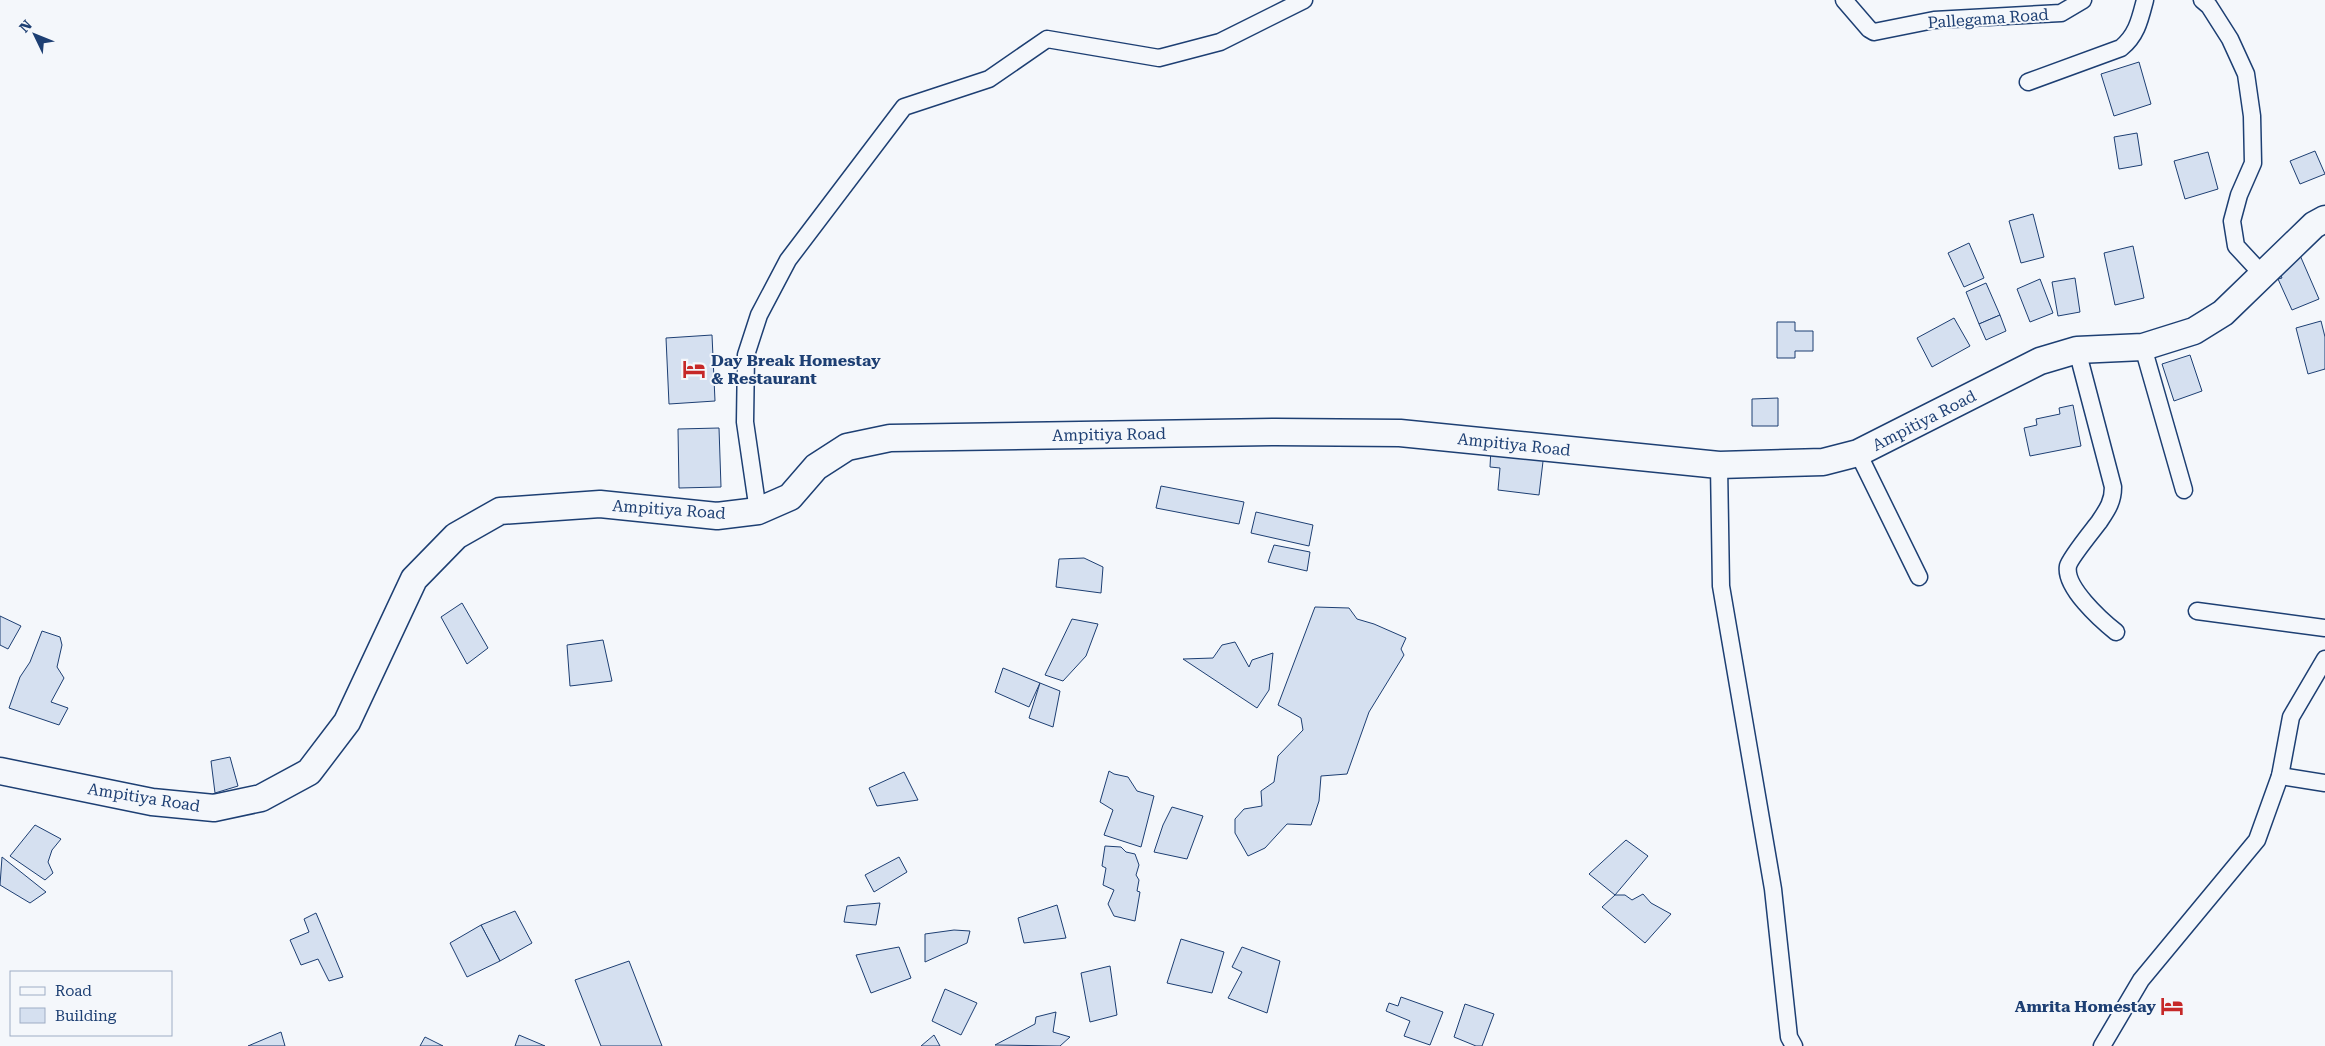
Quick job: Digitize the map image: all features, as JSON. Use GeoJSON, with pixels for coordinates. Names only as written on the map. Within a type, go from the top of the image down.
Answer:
{"type":"FeatureCollection","features":[{"type":"Feature","properties":{"kind":"main road","name":"Ampitiya Road"},"geometry":{"type":"LineString","coordinates":[[0,771],[152,802],[214,808],[261,798],[309,772],[347,722],[414,579],[456,536],[500,511],[600,504],[717,516],[758,511],[790,497],[816,467],[848,447],[890,438],[1276,432],[1400,433],[1719,465],[1823,462],[1858,453],[2040,361],[2077,350],[2143,347],[2194,331],[2223,313],[2314,225],[2325,219]]}},
{"type":"Feature","properties":{"kind":"street"},"geometry":{"type":"LineString","coordinates":[[758,511],[745,422],[746,355],[759,315],[788,260],[904,107],[989,79],[1048,39],[1159,58],[1220,42],[1304,0]]}},
{"type":"Feature","properties":{"kind":"street","name":"Pallegama Road"},"geometry":{"type":"LineString","coordinates":[[1844,0],[1869,29],[1874,32],[1934,20],[2061,13],[2083,0]]}},
{"type":"Feature","properties":{"kind":"street"},"geometry":{"type":"LineString","coordinates":[[2028,82],[2121,48],[2131,39],[2136,31],[2145,0]]}},
{"type":"Feature","properties":{"kind":"street"},"geometry":{"type":"LineString","coordinates":[[2209,2],[2230,39],[2246,74],[2252,116],[2253,163],[2239,195],[2232,221],[2236,246],[2262,274]]}},
{"type":"Feature","properties":{"kind":"street"},"geometry":{"type":"LineString","coordinates":[[2143,347],[2184,490]]}},
{"type":"Feature","properties":{"kind":"street"},"geometry":{"type":"LineString","coordinates":[[2077,350],[2113,488],[2113,500],[2108,511],[2075,553],[2068,566],[2071,583],[2096,617],[2116,632]]}},
{"type":"Feature","properties":{"kind":"street"},"geometry":{"type":"LineString","coordinates":[[1858,453],[1920,577]]}},
{"type":"Feature","properties":{"kind":"street"},"geometry":{"type":"LineString","coordinates":[[1719,465],[1721,586],[1773,889],[1789,1037],[1794,1046]]}},
{"type":"Feature","properties":{"kind":"street"},"geometry":{"type":"LineString","coordinates":[[2197,611],[2325,628]]}},
{"type":"Feature","properties":{"kind":"street"},"geometry":{"type":"LineString","coordinates":[[2102,1046],[2141,980],[2257,840],[2280,776],[2291,717],[2325,659]]}},
{"type":"Feature","properties":{"kind":"street"},"geometry":{"type":"LineString","coordinates":[[2280,776],[2325,783]]}},
{"type":"Feature","properties":{"kind":"building"},"geometry":{"type":"Polygon","coordinates":[[[2139,62],[2151,104],[2114,116],[2101,74],[2139,62]]]}},
{"type":"Feature","properties":{"kind":"building"},"geometry":{"type":"Polygon","coordinates":[[[2137,133],[2142,165],[2119,169],[2114,137],[2137,133]]]}},
{"type":"Feature","properties":{"kind":"building"},"geometry":{"type":"Polygon","coordinates":[[[2315,151],[2325,174],[2300,184],[2290,161],[2315,151]]]}},
{"type":"Feature","properties":{"kind":"building"},"geometry":{"type":"Polygon","coordinates":[[[2208,152],[2218,189],[2185,199],[2174,161],[2208,152]]]}},
{"type":"Feature","properties":{"kind":"building"},"geometry":{"type":"Polygon","coordinates":[[[2033,214],[2044,257],[2021,263],[2009,221],[2033,214]]]}},
{"type":"Feature","properties":{"kind":"building"},"geometry":{"type":"Polygon","coordinates":[[[1969,243],[1984,278],[1964,287],[1948,253],[1969,243]]]}},
{"type":"Feature","properties":{"kind":"building"},"geometry":{"type":"Polygon","coordinates":[[[2133,246],[2144,298],[2115,305],[2104,253],[2133,246]]]}},
{"type":"Feature","properties":{"kind":"building"},"geometry":{"type":"Polygon","coordinates":[[[2299,253],[2319,299],[2292,310],[2278,279],[2282,278],[2276,264],[2299,253]]]}},
{"type":"Feature","properties":{"kind":"building"},"geometry":{"type":"Polygon","coordinates":[[[2075,278],[2080,312],[2058,316],[2052,282],[2075,278]]]}},
{"type":"Feature","properties":{"kind":"building"},"geometry":{"type":"Polygon","coordinates":[[[2040,279],[2053,313],[2030,322],[2017,289],[2040,279]]]}},
{"type":"Feature","properties":{"kind":"building"},"geometry":{"type":"Polygon","coordinates":[[[1986,283],[2000,315],[1979,324],[1966,292],[1986,283]]]}},
{"type":"Feature","properties":{"kind":"building"},"geometry":{"type":"Polygon","coordinates":[[[2000,315],[2006,331],[1986,340],[1979,324],[2000,315]]]}},
{"type":"Feature","properties":{"kind":"building"},"geometry":{"type":"Polygon","coordinates":[[[1954,318],[1970,346],[1932,367],[1917,338],[1954,318]]]}},
{"type":"Feature","properties":{"kind":"building"},"geometry":{"type":"Polygon","coordinates":[[[2321,321],[2325,337],[2325,369],[2308,374],[2296,328],[2321,321]]]}},
{"type":"Feature","properties":{"kind":"building"},"geometry":{"type":"Polygon","coordinates":[[[1777,322],[1795,322],[1795,331],[1813,331],[1813,351],[1795,351],[1795,358],[1777,358],[1777,322]]]}},
{"type":"Feature","properties":{"kind":"building"},"geometry":{"type":"Polygon","coordinates":[[[712,335],[715,401],[669,404],[666,338],[712,335]]]}},
{"type":"Feature","properties":{"kind":"building"},"geometry":{"type":"Polygon","coordinates":[[[2190,355],[2202,391],[2174,401],[2162,364],[2190,355]]]}},
{"type":"Feature","properties":{"kind":"building"},"geometry":{"type":"Polygon","coordinates":[[[1778,398],[1778,426],[1752,426],[1752,399],[1778,398]]]}},
{"type":"Feature","properties":{"kind":"building"},"geometry":{"type":"Polygon","coordinates":[[[2073,405],[2081,446],[2030,456],[2024,428],[2037,425],[2036,419],[2060,414],[2059,408],[2073,405]]]}},
{"type":"Feature","properties":{"kind":"building"},"geometry":{"type":"Polygon","coordinates":[[[719,428],[721,487],[679,488],[678,429],[719,428]]]}},
{"type":"Feature","properties":{"kind":"building"},"geometry":{"type":"Polygon","coordinates":[[[1491,448],[1544,453],[1539,495],[1498,490],[1500,468],[1490,467],[1491,448]]]}},
{"type":"Feature","properties":{"kind":"building"},"geometry":{"type":"Polygon","coordinates":[[[1161,486],[1244,502],[1239,524],[1156,508],[1161,486]]]}},
{"type":"Feature","properties":{"kind":"building"},"geometry":{"type":"Polygon","coordinates":[[[1256,512],[1313,525],[1309,546],[1251,533],[1256,512]]]}},
{"type":"Feature","properties":{"kind":"building"},"geometry":{"type":"Polygon","coordinates":[[[1274,545],[1310,552],[1307,571],[1268,562],[1274,545]]]}},
{"type":"Feature","properties":{"kind":"building"},"geometry":{"type":"Polygon","coordinates":[[[1084,558],[1103,567],[1101,593],[1056,587],[1059,559],[1084,558]]]}},
{"type":"Feature","properties":{"kind":"building"},"geometry":{"type":"Polygon","coordinates":[[[462,603],[488,648],[467,664],[441,617],[462,603]]]}},
{"type":"Feature","properties":{"kind":"building"},"geometry":{"type":"Polygon","coordinates":[[[1315,607],[1349,608],[1357,619],[1406,638],[1401,649],[1404,655],[1369,712],[1347,774],[1321,776],[1319,801],[1311,825],[1287,824],[1265,848],[1248,856],[1235,833],[1235,819],[1244,809],[1262,806],[1261,791],[1274,782],[1278,756],[1303,730],[1301,718],[1278,705],[1315,607]]]}},
{"type":"Feature","properties":{"kind":"building"},"geometry":{"type":"Polygon","coordinates":[[[0,616],[21,626],[8,649],[0,645],[0,616]]]}},
{"type":"Feature","properties":{"kind":"building"},"geometry":{"type":"Polygon","coordinates":[[[1072,619],[1098,624],[1086,656],[1063,681],[1045,675],[1072,619]]]}},
{"type":"Feature","properties":{"kind":"building"},"geometry":{"type":"Polygon","coordinates":[[[42,631],[60,637],[62,645],[57,667],[64,678],[51,702],[68,708],[59,725],[9,708],[20,677],[30,662],[42,631]]]}},
{"type":"Feature","properties":{"kind":"building"},"geometry":{"type":"Polygon","coordinates":[[[603,640],[612,681],[570,686],[567,645],[603,640]]]}},
{"type":"Feature","properties":{"kind":"building"},"geometry":{"type":"Polygon","coordinates":[[[1235,642],[1249,667],[1252,660],[1273,653],[1269,690],[1257,708],[1183,659],[1213,658],[1222,645],[1235,642]]]}},
{"type":"Feature","properties":{"kind":"building"},"geometry":{"type":"Polygon","coordinates":[[[1003,668],[1040,683],[1029,707],[995,692],[1003,668]]]}},
{"type":"Feature","properties":{"kind":"building"},"geometry":{"type":"Polygon","coordinates":[[[1040,683],[1060,691],[1053,727],[1029,718],[1040,683]]]}},
{"type":"Feature","properties":{"kind":"building"},"geometry":{"type":"Polygon","coordinates":[[[230,757],[238,786],[215,793],[211,761],[230,757]]]}},
{"type":"Feature","properties":{"kind":"building"},"geometry":{"type":"Polygon","coordinates":[[[1109,771],[1128,777],[1137,791],[1154,796],[1141,847],[1104,835],[1113,810],[1100,802],[1109,771]]]}},
{"type":"Feature","properties":{"kind":"building"},"geometry":{"type":"Polygon","coordinates":[[[904,772],[918,800],[877,806],[869,788],[904,772]]]}},
{"type":"Feature","properties":{"kind":"building"},"geometry":{"type":"Polygon","coordinates":[[[1172,807],[1203,816],[1187,859],[1154,852],[1163,825],[1172,807]]]}},
{"type":"Feature","properties":{"kind":"building"},"geometry":{"type":"Polygon","coordinates":[[[35,825],[61,839],[52,850],[48,862],[53,873],[45,880],[10,856],[35,825]]]}},
{"type":"Feature","properties":{"kind":"building"},"geometry":{"type":"Polygon","coordinates":[[[1626,840],[1648,856],[1615,895],[1589,874],[1626,840]]]}},
{"type":"Feature","properties":{"kind":"building"},"geometry":{"type":"Polygon","coordinates":[[[1105,846],[1121,847],[1126,852],[1135,854],[1139,865],[1136,875],[1139,880],[1137,891],[1140,892],[1135,921],[1114,916],[1108,904],[1114,890],[1103,885],[1106,868],[1102,866],[1105,846]]]}},
{"type":"Feature","properties":{"kind":"building"},"geometry":{"type":"Polygon","coordinates":[[[2,857],[46,892],[30,903],[0,885],[2,857]]]}},
{"type":"Feature","properties":{"kind":"building"},"geometry":{"type":"Polygon","coordinates":[[[899,857],[907,872],[874,892],[865,875],[899,857]]]}},
{"type":"Feature","properties":{"kind":"building"},"geometry":{"type":"Polygon","coordinates":[[[1643,894],[1651,903],[1671,914],[1645,943],[1602,907],[1615,895],[1625,895],[1632,900],[1643,894]]]}},
{"type":"Feature","properties":{"kind":"building"},"geometry":{"type":"Polygon","coordinates":[[[880,903],[876,925],[844,922],[847,906],[880,903]]]}},
{"type":"Feature","properties":{"kind":"building"},"geometry":{"type":"Polygon","coordinates":[[[1057,905],[1066,938],[1024,943],[1018,918],[1057,905]]]}},
{"type":"Feature","properties":{"kind":"building"},"geometry":{"type":"Polygon","coordinates":[[[515,911],[532,943],[500,961],[481,925],[515,911]]]}},
{"type":"Feature","properties":{"kind":"building"},"geometry":{"type":"Polygon","coordinates":[[[316,913],[343,977],[329,981],[318,959],[301,965],[290,940],[309,932],[304,919],[316,913]]]}},
{"type":"Feature","properties":{"kind":"building"},"geometry":{"type":"Polygon","coordinates":[[[481,925],[500,961],[467,977],[450,943],[481,925]]]}},
{"type":"Feature","properties":{"kind":"building"},"geometry":{"type":"Polygon","coordinates":[[[954,930],[970,931],[967,943],[925,962],[925,934],[954,930]]]}},
{"type":"Feature","properties":{"kind":"building"},"geometry":{"type":"Polygon","coordinates":[[[1181,939],[1224,952],[1212,993],[1167,983],[1181,939]]]}},
{"type":"Feature","properties":{"kind":"building"},"geometry":{"type":"Polygon","coordinates":[[[899,947],[911,978],[871,993],[856,955],[899,947]]]}},
{"type":"Feature","properties":{"kind":"building"},"geometry":{"type":"Polygon","coordinates":[[[1242,947],[1280,961],[1267,1013],[1228,998],[1242,972],[1232,967],[1242,947]]]}},
{"type":"Feature","properties":{"kind":"building"},"geometry":{"type":"Polygon","coordinates":[[[629,961],[662,1046],[601,1046],[575,980],[629,961]]]}},
{"type":"Feature","properties":{"kind":"building"},"geometry":{"type":"Polygon","coordinates":[[[1110,966],[1117,1015],[1090,1022],[1081,973],[1110,966]]]}},
{"type":"Feature","properties":{"kind":"building"},"geometry":{"type":"Polygon","coordinates":[[[945,989],[977,1003],[961,1035],[932,1021],[945,989]]]}},
{"type":"Feature","properties":{"kind":"building"},"geometry":{"type":"Polygon","coordinates":[[[1401,997],[1443,1012],[1430,1045],[1404,1036],[1410,1021],[1386,1011],[1389,1003],[1398,1006],[1401,997]]]}},
{"type":"Feature","properties":{"kind":"building"},"geometry":{"type":"Polygon","coordinates":[[[1465,1004],[1494,1014],[1482,1046],[1476,1046],[1454,1037],[1465,1004]]]}},
{"type":"Feature","properties":{"kind":"building"},"geometry":{"type":"Polygon","coordinates":[[[1056,1012],[1053,1032],[1070,1037],[1060,1046],[995,1045],[1035,1024],[1036,1017],[1056,1012]]]}},
{"type":"Feature","properties":{"kind":"building"},"geometry":{"type":"Polygon","coordinates":[[[281,1032],[285,1046],[248,1046],[281,1032]]]}},
{"type":"Feature","properties":{"kind":"building"},"geometry":{"type":"Polygon","coordinates":[[[519,1035],[545,1046],[515,1046],[519,1035]]]}},
{"type":"Feature","properties":{"kind":"building"},"geometry":{"type":"Polygon","coordinates":[[[934,1035],[940,1046],[921,1046],[934,1035]]]}},
{"type":"Feature","properties":{"kind":"building"},"geometry":{"type":"Polygon","coordinates":[[[425,1037],[443,1046],[420,1046],[425,1037]]]}},
{"type":"Feature","properties":{"kind":"place","name":"Day Break Homestay & Restaurant"},"geometry":{"type":"Point","coordinates":[694,369]}},
{"type":"Feature","properties":{"kind":"place","name":"Amrita Homestay"},"geometry":{"type":"Point","coordinates":[2172,1006]}}]}
